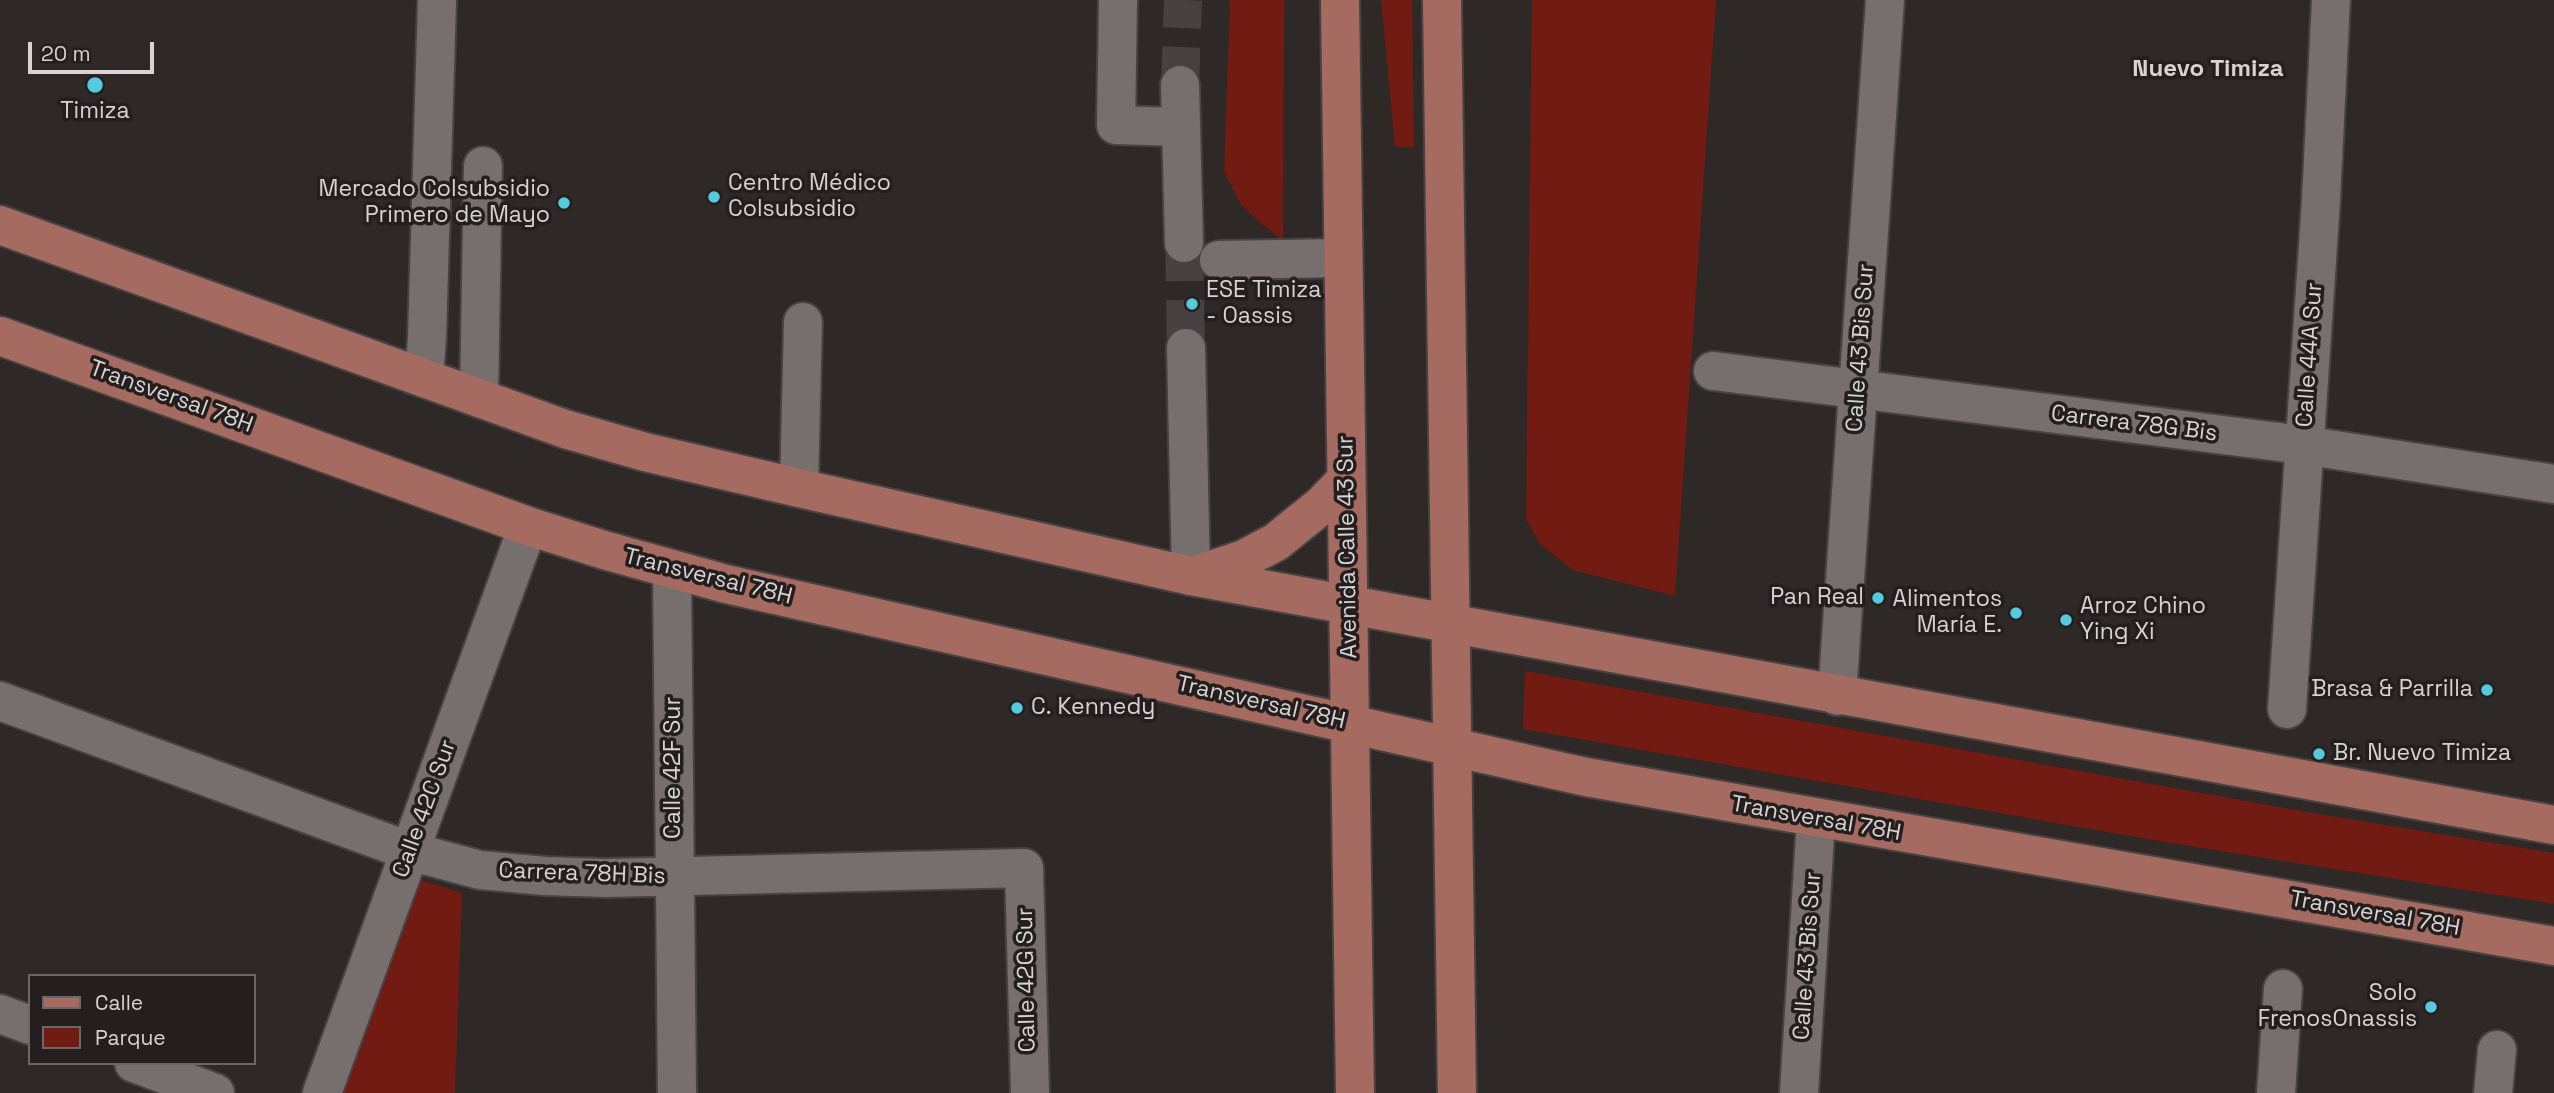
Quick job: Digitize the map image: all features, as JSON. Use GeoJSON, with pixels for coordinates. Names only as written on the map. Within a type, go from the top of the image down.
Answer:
{"type":"FeatureCollection","features":[{"type":"Feature","properties":{"kind":"main road","name":"Avenida Calle 43 Sur"},"geometry":{"type":"LineString","coordinates":[[1340,0],[1355,1093]]}},
{"type":"Feature","properties":{"kind":"main road"},"geometry":{"type":"LineString","coordinates":[[1442,0],[1457,1093]]}},
{"type":"Feature","properties":{"kind":"main road"},"geometry":{"type":"LineString","coordinates":[[0,225],[604,442],[799,488],[1191,576],[2554,825]]}},
{"type":"Feature","properties":{"kind":"main road","name":"Transversal 78H"},"geometry":{"type":"LineString","coordinates":[[0,336],[528,526],[726,584],[1586,777],[2554,946]]}},
{"type":"Feature","properties":{"kind":"main road"},"geometry":{"type":"LineString","coordinates":[[1191,576],[1244,559],[1276,542],[1323,504],[1346,480]]}},
{"type":"Feature","properties":{"kind":"street"},"geometry":{"type":"LineString","coordinates":[[424,378],[437,0]]}},
{"type":"Feature","properties":{"kind":"street"},"geometry":{"type":"LineString","coordinates":[[1118,0],[1116,125],[1181,127]]}},
{"type":"Feature","properties":{"kind":"street","name":"Calle 43 Bis Sur"},"geometry":{"type":"LineString","coordinates":[[1837,696],[1885,0]]}},
{"type":"Feature","properties":{"kind":"street","name":"Calle 44A Sur"},"geometry":{"type":"LineString","coordinates":[[2287,709],[2321,200],[2331,0]]}},
{"type":"Feature","properties":{"kind":"street"},"geometry":{"type":"LineString","coordinates":[[1180,85],[1184,243]]}},
{"type":"Feature","properties":{"kind":"street"},"geometry":{"type":"LineString","coordinates":[[479,398],[483,166]]}},
{"type":"Feature","properties":{"kind":"street"},"geometry":{"type":"LineString","coordinates":[[1219,260],[1343,258]]}},
{"type":"Feature","properties":{"kind":"street"},"geometry":{"type":"LineString","coordinates":[[799,488],[803,322]]}},
{"type":"Feature","properties":{"kind":"street"},"geometry":{"type":"LineString","coordinates":[[1186,348],[1191,576]]}},
{"type":"Feature","properties":{"kind":"street","name":"Carrera 78G Bis"},"geometry":{"type":"LineString","coordinates":[[1713,371],[2303,445],[2554,484]]}},
{"type":"Feature","properties":{"kind":"street","name":"Calle 42C Sur"},"geometry":{"type":"LineString","coordinates":[[322,1093],[528,526]]}},
{"type":"Feature","properties":{"kind":"street","name":"Calle 42F Sur"},"geometry":{"type":"LineString","coordinates":[[673,570],[677,1093]]}},
{"type":"Feature","properties":{"kind":"street","name":"Carrera 78H Bis"},"geometry":{"type":"LineString","coordinates":[[0,701],[410,851],[480,870],[606,878],[1024,867]]}},
{"type":"Feature","properties":{"kind":"street","name":"Calle 43 Bis Sur"},"geometry":{"type":"LineString","coordinates":[[1799,1093],[1816,819]]}},
{"type":"Feature","properties":{"kind":"street","name":"Calle 42G Sur"},"geometry":{"type":"LineString","coordinates":[[1024,867],[1030,1093]]}},
{"type":"Feature","properties":{"kind":"street"},"geometry":{"type":"LineString","coordinates":[[2276,1093],[2283,989]]}},
{"type":"Feature","properties":{"kind":"street"},"geometry":{"type":"LineString","coordinates":[[0,1014],[28,1024]]}},
{"type":"Feature","properties":{"kind":"street"},"geometry":{"type":"LineString","coordinates":[[2493,1093],[2497,1050]]}},
{"type":"Feature","properties":{"kind":"street"},"geometry":{"type":"LineString","coordinates":[[139,1065],[215,1093]]}},
{"type":"Feature","properties":{"kind":"green space"},"geometry":{"type":"Polygon","coordinates":[[[1230,0],[1284,0],[1283,241],[1239,202],[1224,171],[1230,0]]]}},
{"type":"Feature","properties":{"kind":"green space"},"geometry":{"type":"Polygon","coordinates":[[[1381,0],[1412,0],[1414,147],[1395,147],[1381,0]]]}},
{"type":"Feature","properties":{"kind":"green space"},"geometry":{"type":"Polygon","coordinates":[[[1532,0],[1716,0],[1675,596],[1573,570],[1540,544],[1526,519],[1532,0]]]}},
{"type":"Feature","properties":{"kind":"green space"},"geometry":{"type":"Polygon","coordinates":[[[1525,671],[2318,814],[2554,853],[2554,904],[2164,842],[1523,729],[1525,671]]]}},
{"type":"Feature","properties":{"kind":"green space"},"geometry":{"type":"Polygon","coordinates":[[[401,874],[462,893],[455,1093],[322,1093],[401,874]]]}},
{"type":"Feature","properties":{"kind":"tunnel"},"geometry":{"type":"LineString","coordinates":[[1180,85],[1183,0]]}},
{"type":"Feature","properties":{"kind":"tunnel"},"geometry":{"type":"LineString","coordinates":[[1184,243],[1186,348]]}},
{"type":"Feature","properties":{"kind":"place","name":"Timiza"},"geometry":{"type":"Point","coordinates":[95,85]}},
{"type":"Feature","properties":{"kind":"place","name":"Centro Médico Colsubsidio"},"geometry":{"type":"Point","coordinates":[714,197]}},
{"type":"Feature","properties":{"kind":"place","name":"Mercado Colsubsidio Primero de Mayo"},"geometry":{"type":"Point","coordinates":[564,203]}},
{"type":"Feature","properties":{"kind":"place","name":"ESE Timiza - Oassis"},"geometry":{"type":"Point","coordinates":[1192,304]}},
{"type":"Feature","properties":{"kind":"place","name":"Pan Real"},"geometry":{"type":"Point","coordinates":[1878,598]}},
{"type":"Feature","properties":{"kind":"place","name":"Alimentos María E."},"geometry":{"type":"Point","coordinates":[2016,613]}},
{"type":"Feature","properties":{"kind":"place","name":"Arroz Chino Ying Xi"},"geometry":{"type":"Point","coordinates":[2066,620]}},
{"type":"Feature","properties":{"kind":"place","name":"Brasa & Parrilla"},"geometry":{"type":"Point","coordinates":[2487,690]}},
{"type":"Feature","properties":{"kind":"place","name":"C. Kennedy"},"geometry":{"type":"Point","coordinates":[1017,708]}},
{"type":"Feature","properties":{"kind":"place","name":"Br. Nuevo Timiza"},"geometry":{"type":"Point","coordinates":[2319,754]}},
{"type":"Feature","properties":{"kind":"place","name":"Solo FrenosOnassis"},"geometry":{"type":"Point","coordinates":[2431,1007]}},
{"type":"Feature","properties":{"kind":"district","name":"Nuevo Timiza"},"geometry":{"type":"Point","coordinates":[2208,69]}}]}
